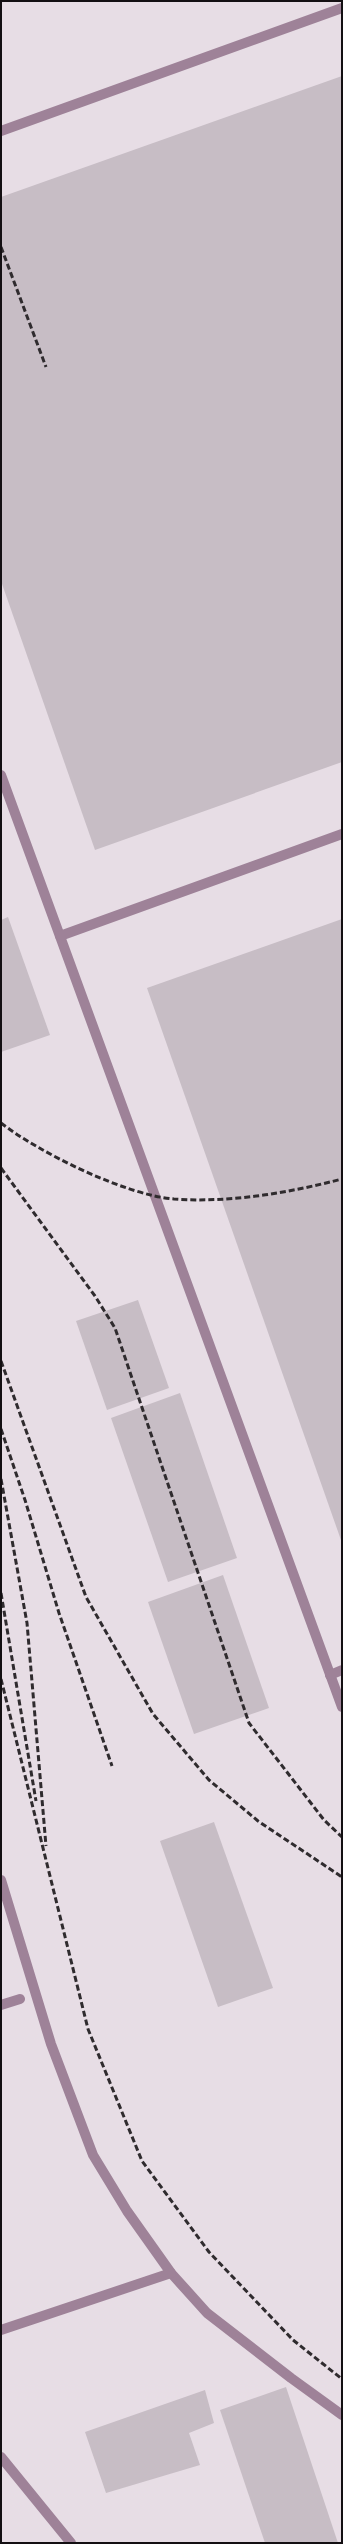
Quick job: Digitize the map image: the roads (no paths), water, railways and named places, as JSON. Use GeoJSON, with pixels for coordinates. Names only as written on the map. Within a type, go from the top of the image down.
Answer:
{"type":"FeatureCollection","features":[{"type":"Feature","properties":{"kind":"lane"},"geometry":{"type":"LineString","coordinates":[[1,131],[342,8]]}},
{"type":"Feature","properties":{"kind":"lane"},"geometry":{"type":"LineString","coordinates":[[1,775],[342,1708]]}},
{"type":"Feature","properties":{"kind":"lane"},"geometry":{"type":"LineString","coordinates":[[60,936],[342,834]]}},
{"type":"Feature","properties":{"kind":"lane"},"geometry":{"type":"LineString","coordinates":[[330,1675],[342,1670]]}},
{"type":"Feature","properties":{"kind":"lane"},"geometry":{"type":"LineString","coordinates":[[1,1880],[51,2044],[93,2155],[127,2211],[171,2273],[208,2313],[291,2378],[342,2415]]}},
{"type":"Feature","properties":{"kind":"lane"},"geometry":{"type":"LineString","coordinates":[[1,2005],[20,1999]]}},
{"type":"Feature","properties":{"kind":"lane"},"geometry":{"type":"LineString","coordinates":[[1,2330],[171,2273]]}},
{"type":"Feature","properties":{"kind":"lane"},"geometry":{"type":"LineString","coordinates":[[1,2457],[71,2543]]}},
{"type":"Feature","properties":{"kind":"railway"},"geometry":{"type":"LineString","coordinates":[[1,247],[46,367]]}},
{"type":"Feature","properties":{"kind":"railway"},"geometry":{"type":"LineString","coordinates":[[1,1123],[38,1147],[84,1171],[132,1190],[154,1196],[174,1199],[216,1200],[280,1193],[342,1179]]}},
{"type":"Feature","properties":{"kind":"railway"},"geometry":{"type":"LineString","coordinates":[[1,1168],[95,1296],[115,1328],[249,1723],[324,1820],[342,1837]]}},
{"type":"Feature","properties":{"kind":"railway"},"geometry":{"type":"LineString","coordinates":[[1,1361],[86,1597],[153,1714],[209,1780],[258,1821],[342,1877]]}},
{"type":"Feature","properties":{"kind":"railway"},"geometry":{"type":"LineString","coordinates":[[1,1429],[25,1500],[59,1613],[112,1766]]}},
{"type":"Feature","properties":{"kind":"railway"},"geometry":{"type":"LineString","coordinates":[[1,1479],[27,1623],[46,1846]]}},
{"type":"Feature","properties":{"kind":"railway"},"geometry":{"type":"LineString","coordinates":[[1,1593],[36,1801]]}},
{"type":"Feature","properties":{"kind":"railway"},"geometry":{"type":"LineString","coordinates":[[1,1679],[88,2029],[142,2161],[209,2252],[293,2340],[342,2379]]}}]}
